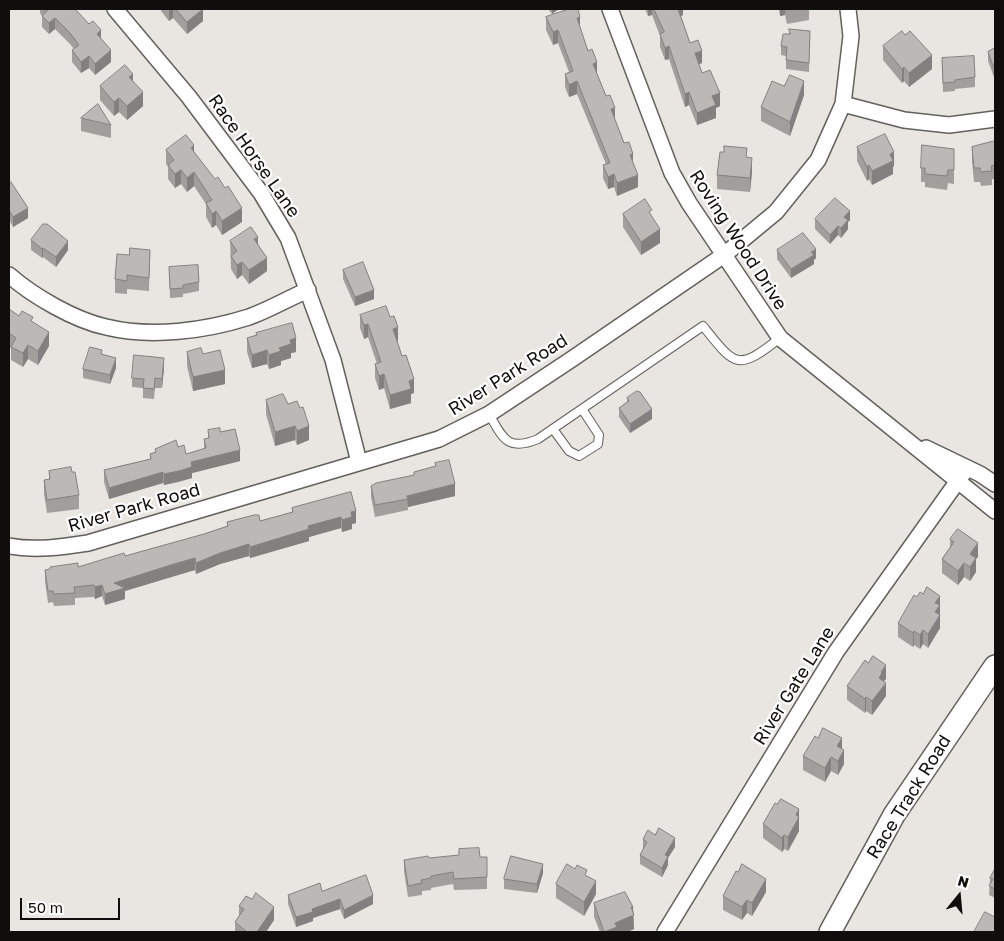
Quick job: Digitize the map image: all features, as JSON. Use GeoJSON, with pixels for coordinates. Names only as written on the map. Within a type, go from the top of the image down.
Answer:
{"type":"FeatureCollection","features":[{"type":"Feature","properties":{"kind":"street","name":"Race Horse Lane"},"geometry":{"type":"LineString","coordinates":[[115,9],[189,96],[262,193],[288,238],[333,360],[359,462]]}},
{"type":"Feature","properties":{"kind":"street","name":"Roving Wood Drive"},"geometry":{"type":"LineString","coordinates":[[610,9],[672,173],[689,203],[780,338],[995,511]]}},
{"type":"Feature","properties":{"kind":"street","name":"River Park Road"},"geometry":{"type":"LineString","coordinates":[[9,546],[22,548],[61,547],[88,543],[439,439],[489,414],[724,255],[776,212],[818,160],[843,104],[851,36],[848,9]]}},
{"type":"Feature","properties":{"kind":"street"},"geometry":{"type":"LineString","coordinates":[[843,104],[904,120],[949,125],[995,119]]}},
{"type":"Feature","properties":{"kind":"street"},"geometry":{"type":"LineString","coordinates":[[9,275],[42,299],[76,315],[105,327],[143,332],[190,330],[249,317],[308,290]]}},
{"type":"Feature","properties":{"kind":"street","name":"Roving Wood Drive"},"geometry":{"type":"LineString","coordinates":[[906,439],[967,468],[995,484]]}},
{"type":"Feature","properties":{"kind":"street","name":"River Gate Lane"},"geometry":{"type":"LineString","coordinates":[[665,932],[836,652],[967,468]]}},
{"type":"Feature","properties":{"kind":"street","name":"Race Track Road"},"geometry":{"type":"LineString","coordinates":[[830,932],[894,815],[995,666]]}},
{"type":"Feature","properties":{"kind":"lane"},"geometry":{"type":"LineString","coordinates":[[489,414],[502,436],[510,443],[517,445],[538,439],[703,326],[727,356],[738,361],[758,355],[780,338]]}},
{"type":"Feature","properties":{"kind":"lane"},"geometry":{"type":"LineString","coordinates":[[553,429],[569,451],[579,456],[598,444],[599,435],[582,409]]}},
{"type":"Feature","properties":{"kind":"building"},"geometry":{"type":"Polygon","coordinates":[[[47,9],[75,9],[89,24],[93,21],[101,30],[97,34],[111,50],[95,64],[89,56],[81,62],[72,50],[79,45],[70,33],[55,18],[49,23],[42,16],[47,9]]]}},
{"type":"Feature","properties":{"kind":"building"},"geometry":{"type":"Polygon","coordinates":[[[176,9],[203,9],[187,22],[176,9]]]}},
{"type":"Feature","properties":{"kind":"building"},"geometry":{"type":"Polygon","coordinates":[[[569,9],[578,9],[580,17],[577,18],[588,51],[592,49],[597,62],[593,64],[606,96],[610,95],[615,108],[611,109],[624,143],[629,142],[633,154],[630,155],[638,175],[617,183],[614,174],[608,177],[603,165],[610,163],[577,81],[569,85],[565,74],[573,71],[558,30],[553,32],[546,17],[569,9]]]}},
{"type":"Feature","properties":{"kind":"building"},"geometry":{"type":"Polygon","coordinates":[[[654,9],[678,9],[690,43],[698,40],[702,51],[695,53],[702,73],[710,70],[720,93],[712,96],[716,105],[697,113],[689,92],[685,94],[669,46],[665,48],[660,34],[664,32],[654,9]]]}},
{"type":"Feature","properties":{"kind":"building"},"geometry":{"type":"Polygon","coordinates":[[[789,29],[810,31],[809,63],[786,60],[787,47],[781,46],[783,34],[790,34],[789,29]]]}},
{"type":"Feature","properties":{"kind":"building"},"geometry":{"type":"Polygon","coordinates":[[[902,31],[905,35],[910,31],[932,55],[909,73],[904,67],[902,69],[883,46],[902,31]]]}},
{"type":"Feature","properties":{"kind":"building"},"geometry":{"type":"Polygon","coordinates":[[[995,48],[995,71],[988,52],[995,48]]]}},
{"type":"Feature","properties":{"kind":"building"},"geometry":{"type":"Polygon","coordinates":[[[974,56],[975,77],[943,83],[942,58],[974,56]]]}},
{"type":"Feature","properties":{"kind":"building"},"geometry":{"type":"Polygon","coordinates":[[[125,65],[133,74],[129,77],[143,92],[127,106],[119,98],[114,102],[100,86],[125,65]]]}},
{"type":"Feature","properties":{"kind":"building"},"geometry":{"type":"Polygon","coordinates":[[[790,75],[804,81],[790,122],[761,107],[772,81],[784,86],[790,75]]]}},
{"type":"Feature","properties":{"kind":"building"},"geometry":{"type":"Polygon","coordinates":[[[98,104],[111,125],[81,118],[98,104]]]}},
{"type":"Feature","properties":{"kind":"building"},"geometry":{"type":"Polygon","coordinates":[[[885,134],[894,152],[890,154],[893,161],[872,171],[869,165],[867,167],[857,147],[885,134]]]}},
{"type":"Feature","properties":{"kind":"building"},"geometry":{"type":"Polygon","coordinates":[[[186,135],[194,145],[191,148],[215,179],[218,177],[225,188],[228,186],[242,208],[222,221],[216,211],[212,214],[206,203],[212,200],[194,172],[187,178],[181,170],[175,174],[168,165],[174,160],[166,150],[186,135]]]}},
{"type":"Feature","properties":{"kind":"building"},"geometry":{"type":"Polygon","coordinates":[[[995,141],[995,165],[991,166],[992,171],[981,172],[980,168],[974,168],[972,147],[995,141]]]}},
{"type":"Feature","properties":{"kind":"building"},"geometry":{"type":"Polygon","coordinates":[[[922,145],[954,149],[954,170],[948,170],[947,176],[925,174],[925,168],[921,168],[922,145]]]}},
{"type":"Feature","properties":{"kind":"building"},"geometry":{"type":"Polygon","coordinates":[[[724,146],[747,148],[746,157],[752,158],[750,178],[717,175],[720,152],[724,152],[724,146]]]}},
{"type":"Feature","properties":{"kind":"building"},"geometry":{"type":"Polygon","coordinates":[[[11,182],[28,208],[13,217],[9,210],[9,184],[11,182]]]}},
{"type":"Feature","properties":{"kind":"building"},"geometry":{"type":"Polygon","coordinates":[[[835,198],[850,211],[844,217],[848,220],[841,228],[838,226],[830,235],[815,219],[835,198]]]}},
{"type":"Feature","properties":{"kind":"building"},"geometry":{"type":"Polygon","coordinates":[[[645,199],[652,210],[649,212],[660,229],[641,242],[623,214],[645,199]]]}},
{"type":"Feature","properties":{"kind":"building"},"geometry":{"type":"Polygon","coordinates":[[[43,224],[47,224],[68,241],[56,257],[31,240],[43,224]]]}},
{"type":"Feature","properties":{"kind":"building"},"geometry":{"type":"Polygon","coordinates":[[[251,227],[258,237],[254,239],[267,258],[249,270],[242,262],[237,265],[231,256],[237,251],[230,241],[251,227]]]}},
{"type":"Feature","properties":{"kind":"building"},"geometry":{"type":"Polygon","coordinates":[[[803,233],[816,249],[811,252],[814,255],[791,269],[777,250],[803,233]]]}},
{"type":"Feature","properties":{"kind":"building"},"geometry":{"type":"Polygon","coordinates":[[[130,248],[150,250],[149,278],[127,275],[127,281],[115,279],[117,254],[129,255],[130,248]]]}},
{"type":"Feature","properties":{"kind":"building"},"geometry":{"type":"Polygon","coordinates":[[[363,262],[374,290],[355,297],[343,270],[363,262]]]}},
{"type":"Feature","properties":{"kind":"building"},"geometry":{"type":"Polygon","coordinates":[[[198,265],[199,282],[183,285],[183,288],[170,289],[169,267],[198,265]]]}},
{"type":"Feature","properties":{"kind":"building"},"geometry":{"type":"Polygon","coordinates":[[[386,306],[390,317],[394,316],[398,327],[393,329],[402,356],[406,355],[414,379],[409,381],[411,389],[390,395],[384,374],[379,376],[375,364],[381,362],[368,324],[364,325],[360,315],[386,306]]]}},
{"type":"Feature","properties":{"kind":"building"},"geometry":{"type":"Polygon","coordinates":[[[9,309],[19,316],[22,311],[33,317],[31,321],[49,332],[38,351],[28,345],[23,353],[11,347],[16,338],[9,333],[9,309]]]}},
{"type":"Feature","properties":{"kind":"building"},"geometry":{"type":"Polygon","coordinates":[[[292,323],[296,338],[290,340],[291,344],[279,348],[281,351],[269,355],[267,350],[252,355],[247,338],[257,335],[256,333],[292,323]]]}},
{"type":"Feature","properties":{"kind":"building"},"geometry":{"type":"Polygon","coordinates":[[[90,347],[102,350],[101,354],[116,358],[110,375],[83,369],[90,347]]]}},
{"type":"Feature","properties":{"kind":"building"},"geometry":{"type":"Polygon","coordinates":[[[201,348],[203,354],[220,350],[225,370],[193,377],[187,352],[201,348]]]}},
{"type":"Feature","properties":{"kind":"building"},"geometry":{"type":"Polygon","coordinates":[[[134,355],[164,358],[162,379],[155,378],[154,389],[143,388],[144,379],[132,378],[134,355]]]}},
{"type":"Feature","properties":{"kind":"building"},"geometry":{"type":"Polygon","coordinates":[[[637,391],[640,392],[652,409],[630,424],[619,408],[629,401],[627,398],[637,391]]]}},
{"type":"Feature","properties":{"kind":"building"},"geometry":{"type":"Polygon","coordinates":[[[283,394],[288,404],[297,401],[300,408],[303,407],[309,426],[297,431],[295,426],[275,432],[266,400],[283,394]]]}},
{"type":"Feature","properties":{"kind":"building"},"geometry":{"type":"Polygon","coordinates":[[[220,428],[220,432],[235,429],[240,450],[191,462],[192,467],[179,471],[164,474],[163,472],[109,488],[104,470],[151,459],[150,454],[156,452],[155,449],[176,440],[178,447],[184,445],[186,454],[206,448],[204,439],[209,438],[208,430],[220,428]]]}},
{"type":"Feature","properties":{"kind":"building"},"geometry":{"type":"Polygon","coordinates":[[[449,460],[455,484],[407,496],[408,499],[375,505],[371,486],[376,483],[414,475],[414,472],[436,466],[435,463],[449,460]]]}},
{"type":"Feature","properties":{"kind":"building"},"geometry":{"type":"Polygon","coordinates":[[[71,467],[72,472],[75,472],[79,495],[47,500],[44,480],[50,479],[49,471],[71,467]]]}},
{"type":"Feature","properties":{"kind":"building"},"geometry":{"type":"Polygon","coordinates":[[[351,492],[356,511],[351,512],[352,517],[342,520],[341,517],[308,526],[309,529],[250,547],[249,544],[196,563],[195,558],[174,564],[114,583],[125,588],[105,594],[102,585],[74,587],[75,593],[54,594],[53,591],[48,591],[45,570],[50,569],[50,567],[78,563],[78,567],[124,553],[125,556],[228,526],[227,522],[254,515],[259,515],[260,521],[293,512],[292,508],[351,492]]]}},
{"type":"Feature","properties":{"kind":"building"},"geometry":{"type":"Polygon","coordinates":[[[958,529],[978,543],[970,554],[976,558],[970,567],[964,563],[958,571],[942,559],[954,542],[950,539],[958,529]]]}},
{"type":"Feature","properties":{"kind":"building"},"geometry":{"type":"Polygon","coordinates":[[[927,587],[940,596],[935,603],[940,605],[935,612],[940,615],[928,634],[923,630],[920,635],[914,631],[913,633],[898,623],[914,595],[917,597],[920,592],[923,594],[927,587]]]}},
{"type":"Feature","properties":{"kind":"building"},"geometry":{"type":"Polygon","coordinates":[[[873,656],[886,665],[879,678],[886,683],[872,701],[866,697],[865,699],[847,686],[865,660],[868,663],[873,656]]]}},
{"type":"Feature","properties":{"kind":"building"},"geometry":{"type":"Polygon","coordinates":[[[823,728],[842,738],[837,746],[844,750],[838,761],[831,757],[825,768],[803,756],[815,736],[818,738],[823,728]]]}},
{"type":"Feature","properties":{"kind":"building"},"geometry":{"type":"Polygon","coordinates":[[[781,799],[799,809],[796,815],[799,817],[788,837],[784,835],[782,838],[763,824],[775,803],[777,804],[781,799]]]}},
{"type":"Feature","properties":{"kind":"building"},"geometry":{"type":"Polygon","coordinates":[[[659,828],[675,838],[665,855],[668,856],[662,868],[640,855],[647,842],[643,839],[648,830],[655,835],[659,828]]]}},
{"type":"Feature","properties":{"kind":"building"},"geometry":{"type":"Polygon","coordinates":[[[479,848],[480,857],[487,857],[487,877],[454,879],[453,872],[431,876],[431,878],[421,880],[422,883],[408,886],[404,860],[428,856],[429,858],[459,855],[459,849],[479,848]]]}},
{"type":"Feature","properties":{"kind":"building"},"geometry":{"type":"Polygon","coordinates":[[[511,856],[543,864],[537,884],[504,879],[511,856]]]}},
{"type":"Feature","properties":{"kind":"building"},"geometry":{"type":"Polygon","coordinates":[[[567,864],[575,869],[577,865],[587,870],[585,875],[596,881],[584,902],[556,884],[567,864]]]}},
{"type":"Feature","properties":{"kind":"building"},"geometry":{"type":"Polygon","coordinates":[[[742,864],[766,879],[752,903],[747,900],[742,907],[723,896],[736,871],[738,872],[742,864]]]}},
{"type":"Feature","properties":{"kind":"building"},"geometry":{"type":"Polygon","coordinates":[[[995,869],[995,889],[989,886],[993,879],[990,878],[995,869]]]}},
{"type":"Feature","properties":{"kind":"building"},"geometry":{"type":"Polygon","coordinates":[[[366,875],[373,895],[344,910],[340,899],[312,909],[313,912],[296,917],[288,895],[320,883],[322,891],[366,875]]]}},
{"type":"Feature","properties":{"kind":"building"},"geometry":{"type":"Polygon","coordinates":[[[625,892],[633,907],[631,907],[634,915],[615,923],[617,927],[604,932],[594,903],[625,892]]]}},
{"type":"Feature","properties":{"kind":"building"},"geometry":{"type":"Polygon","coordinates":[[[256,893],[274,907],[257,932],[247,932],[235,922],[244,909],[239,906],[246,896],[252,899],[256,893]]]}},
{"type":"Feature","properties":{"kind":"building"},"geometry":{"type":"Polygon","coordinates":[[[985,912],[995,917],[995,932],[974,932],[985,912]]]}}]}
